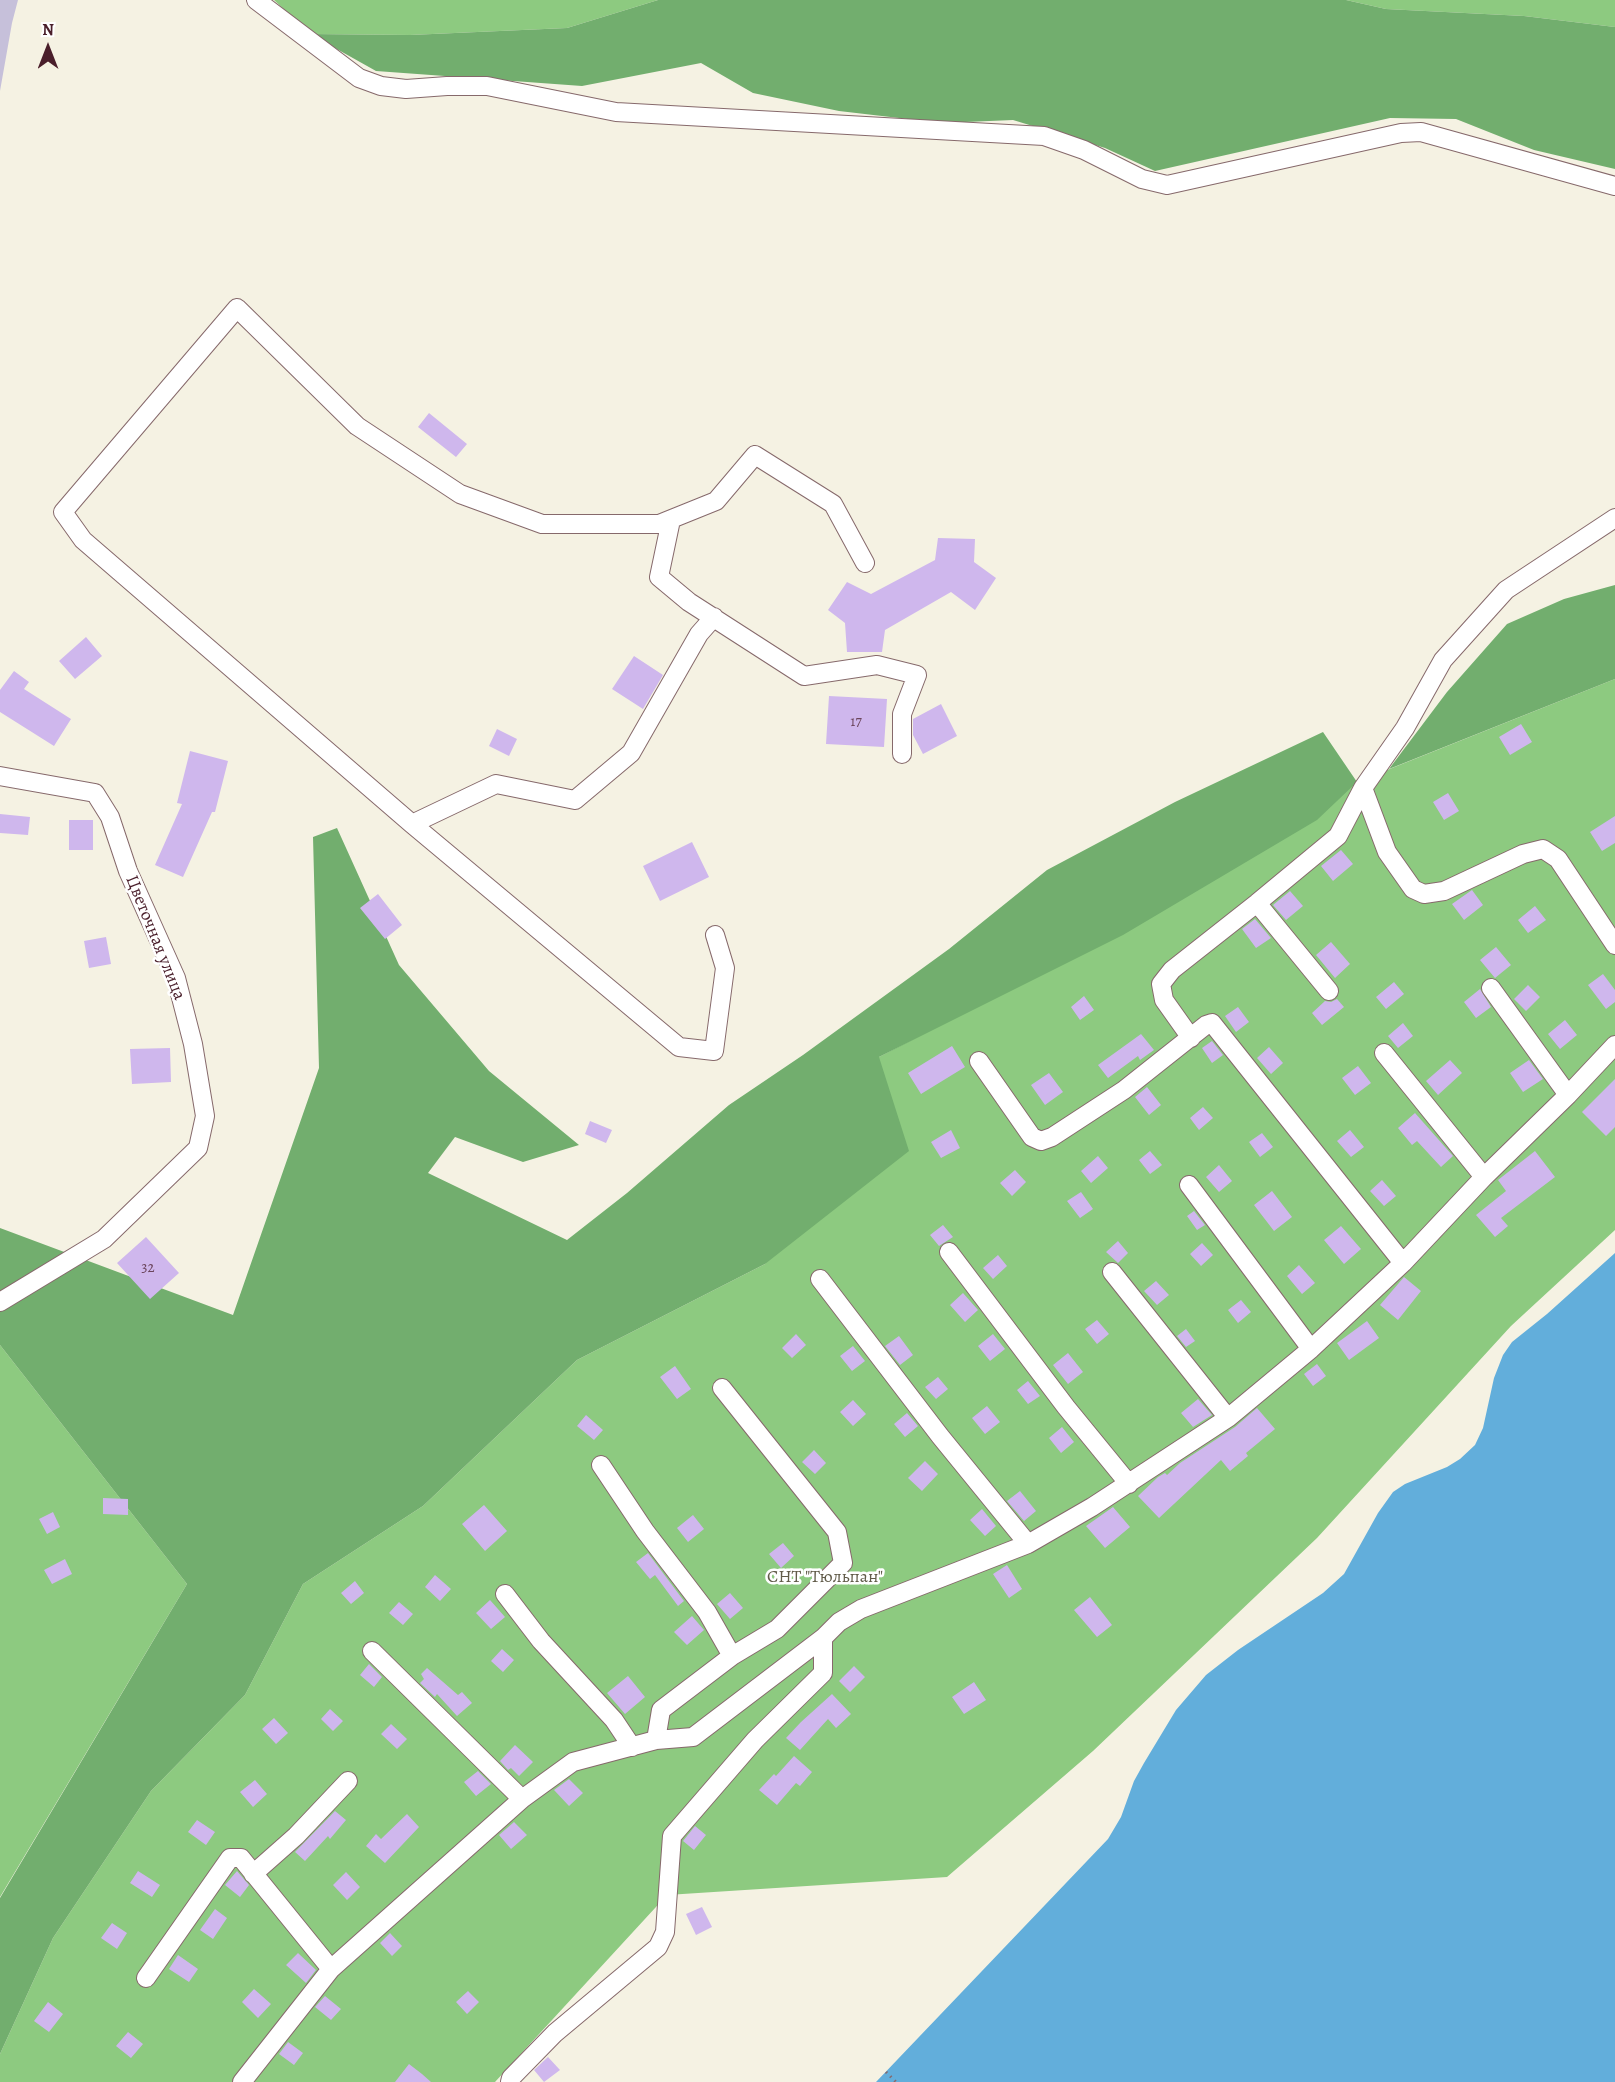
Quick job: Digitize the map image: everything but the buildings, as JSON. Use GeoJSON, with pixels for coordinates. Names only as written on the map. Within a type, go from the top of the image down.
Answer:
{"type":"FeatureCollection","features":[{"type":"Feature","properties":{"kind":"street"},"geometry":{"type":"LineString","coordinates":[[256,0],[359,78],[390,87],[406,89],[487,86],[616,112],[1044,136],[1084,150],[1142,180],[1167,185],[1401,133],[1421,132],[1615,186]]}},
{"type":"Feature","properties":{"kind":"street"},"geometry":{"type":"LineString","coordinates":[[715,935],[725,968],[714,1051],[679,1047],[412,824],[83,540],[63,512],[237,308],[357,426],[460,495],[542,524],[659,524],[716,501],[755,455],[833,504],[865,563]]}},
{"type":"Feature","properties":{"kind":"street"},"geometry":{"type":"LineString","coordinates":[[1191,1038],[1164,1000],[1161,984],[1172,970],[1338,836],[1364,788],[1405,728],[1443,660],[1506,590],[1615,518]]}},
{"type":"Feature","properties":{"kind":"street"},"geometry":{"type":"LineString","coordinates":[[671,520],[659,577],[689,602],[804,676],[877,665],[917,675],[902,714],[902,754]]}},
{"type":"Feature","properties":{"kind":"street"},"geometry":{"type":"LineString","coordinates":[[412,824],[496,784],[575,800],[631,753],[699,634],[714,617]]}},
{"type":"Feature","properties":{"kind":"street","name":"Цветочная улица"},"geometry":{"type":"LineString","coordinates":[[0,776],[95,793],[110,817],[128,871],[176,978],[194,1044],[205,1116],[198,1148],[104,1239],[0,1302]]}},
{"type":"Feature","properties":{"kind":"street"},"geometry":{"type":"LineString","coordinates":[[1364,788],[1387,852],[1413,889],[1424,894],[1444,891],[1523,854],[1543,849],[1558,860],[1615,945]]}},
{"type":"Feature","properties":{"kind":"street"},"geometry":{"type":"LineString","coordinates":[[1257,903],[1329,991]]}},
{"type":"Feature","properties":{"kind":"street"},"geometry":{"type":"LineString","coordinates":[[1491,988],[1568,1095]]}},
{"type":"Feature","properties":{"kind":"street"},"geometry":{"type":"LineString","coordinates":[[979,1061],[1032,1137],[1041,1141],[1052,1137],[1124,1090],[1206,1025],[1212,1023],[1403,1263]]}},
{"type":"Feature","properties":{"kind":"street"},"geometry":{"type":"LineString","coordinates":[[242,2082],[331,1969],[522,1799],[573,1762],[656,1740],[693,1737],[861,1608],[1028,1544],[1129,1484],[1228,1418],[1311,1349],[1403,1263],[1484,1177],[1568,1095],[1615,1045]]}},
{"type":"Feature","properties":{"kind":"street"},"geometry":{"type":"LineString","coordinates":[[1384,1053],[1484,1177]]}},
{"type":"Feature","properties":{"kind":"street"},"geometry":{"type":"LineString","coordinates":[[1189,1185],[1311,1349]]}},
{"type":"Feature","properties":{"kind":"street"},"geometry":{"type":"LineString","coordinates":[[949,1252],[1066,1407],[1129,1484]]}},
{"type":"Feature","properties":{"kind":"street"},"geometry":{"type":"LineString","coordinates":[[1112,1272],[1228,1418]]}},
{"type":"Feature","properties":{"kind":"street"},"geometry":{"type":"LineString","coordinates":[[820,1279],[940,1436],[1028,1544]]}},
{"type":"Feature","properties":{"kind":"street"},"geometry":{"type":"LineString","coordinates":[[656,1740],[661,1710],[732,1656],[777,1629],[843,1563],[837,1532],[722,1388]]}},
{"type":"Feature","properties":{"kind":"street"},"geometry":{"type":"LineString","coordinates":[[601,1465],[645,1531],[707,1612],[732,1656]]}},
{"type":"Feature","properties":{"kind":"street"},"geometry":{"type":"LineString","coordinates":[[505,1594],[541,1641],[614,1720],[632,1747]]}},
{"type":"Feature","properties":{"kind":"street"},"geometry":{"type":"LineString","coordinates":[[510,2082],[511,2078],[555,2033],[658,1947],[665,1932],[672,1836],[755,1740],[823,1673],[824,1638]]}},
{"type":"Feature","properties":{"kind":"street"},"geometry":{"type":"LineString","coordinates":[[372,1651],[522,1799]]}},
{"type":"Feature","properties":{"kind":"street"},"geometry":{"type":"LineString","coordinates":[[253,1874],[296,1836],[348,1781]]}},
{"type":"Feature","properties":{"kind":"street"},"geometry":{"type":"LineString","coordinates":[[146,1978],[230,1858],[241,1858],[331,1969]]}},
{"type":"Feature","properties":{"kind":"path"},"geometry":{"type":"LineString","coordinates":[[886,2073],[896,2082]]}},
{"type":"Feature","properties":{"kind":"shaded area"},"geometry":{"type":"Polygon","coordinates":[[[0,0],[18,0],[0,91],[0,0]]]}},
{"type":"Feature","properties":{"kind":"green space"},"geometry":{"type":"Polygon","coordinates":[[[274,0],[658,0],[567,28],[410,35],[310,34],[274,0]]]}},
{"type":"Feature","properties":{"kind":"green space"},"geometry":{"type":"Polygon","coordinates":[[[658,0],[1346,0],[1386,9],[1524,16],[1615,27],[1615,169],[1534,150],[1456,119],[1390,118],[1155,171],[1105,148],[1013,120],[942,123],[839,111],[753,93],[701,63],[582,86],[376,71],[310,34],[410,35],[567,28],[658,0]]]}},
{"type":"Feature","properties":{"kind":"green space"},"geometry":{"type":"Polygon","coordinates":[[[1346,0],[1615,0],[1615,27],[1524,16],[1386,9],[1346,0]]]}},
{"type":"Feature","properties":{"kind":"green space"},"geometry":{"type":"Polygon","coordinates":[[[1615,585],[1615,679],[1389,769],[1447,692],[1507,624],[1564,599],[1615,585]]]}},
{"type":"Feature","properties":{"kind":"green space","name":"СНТ \"Тюльпан\""},"geometry":{"type":"Polygon","coordinates":[[[1615,679],[1615,1230],[1511,1326],[1317,1538],[1093,1751],[947,1877],[667,1895],[495,2082],[0,2082],[0,2054],[53,1938],[151,1791],[245,1695],[303,1584],[423,1506],[577,1360],[765,1264],[879,1057],[963,1013],[1357,782],[1615,679]]]}},
{"type":"Feature","properties":{"kind":"green space"},"geometry":{"type":"Polygon","coordinates":[[[1323,732],[1357,782],[1317,820],[1123,935],[879,1057],[909,1151],[765,1264],[577,1360],[423,1506],[303,1584],[245,1695],[151,1791],[53,1938],[0,2054],[0,1898],[187,1584],[0,1345],[0,1228],[233,1315],[319,1068],[313,837],[337,828],[399,965],[489,1071],[579,1145],[523,1162],[455,1137],[428,1173],[567,1240],[627,1193],[729,1105],[803,1055],[949,949],[1047,870],[1175,802],[1323,732]]]}},
{"type":"Feature","properties":{"kind":"green space"},"geometry":{"type":"Polygon","coordinates":[[[0,1345],[187,1584],[0,1897],[0,1345]]]}},
{"type":"Feature","properties":{"kind":"water"},"geometry":{"type":"Polygon","coordinates":[[[1615,1253],[1615,2082],[876,2082],[1108,1839],[1121,1817],[1134,1781],[1144,1763],[1176,1710],[1206,1675],[1238,1650],[1323,1593],[1344,1574],[1378,1513],[1393,1492],[1405,1484],[1447,1467],[1475,1445],[1483,1428],[1494,1378],[1503,1355],[1512,1342],[1615,1253]]]}}]}
